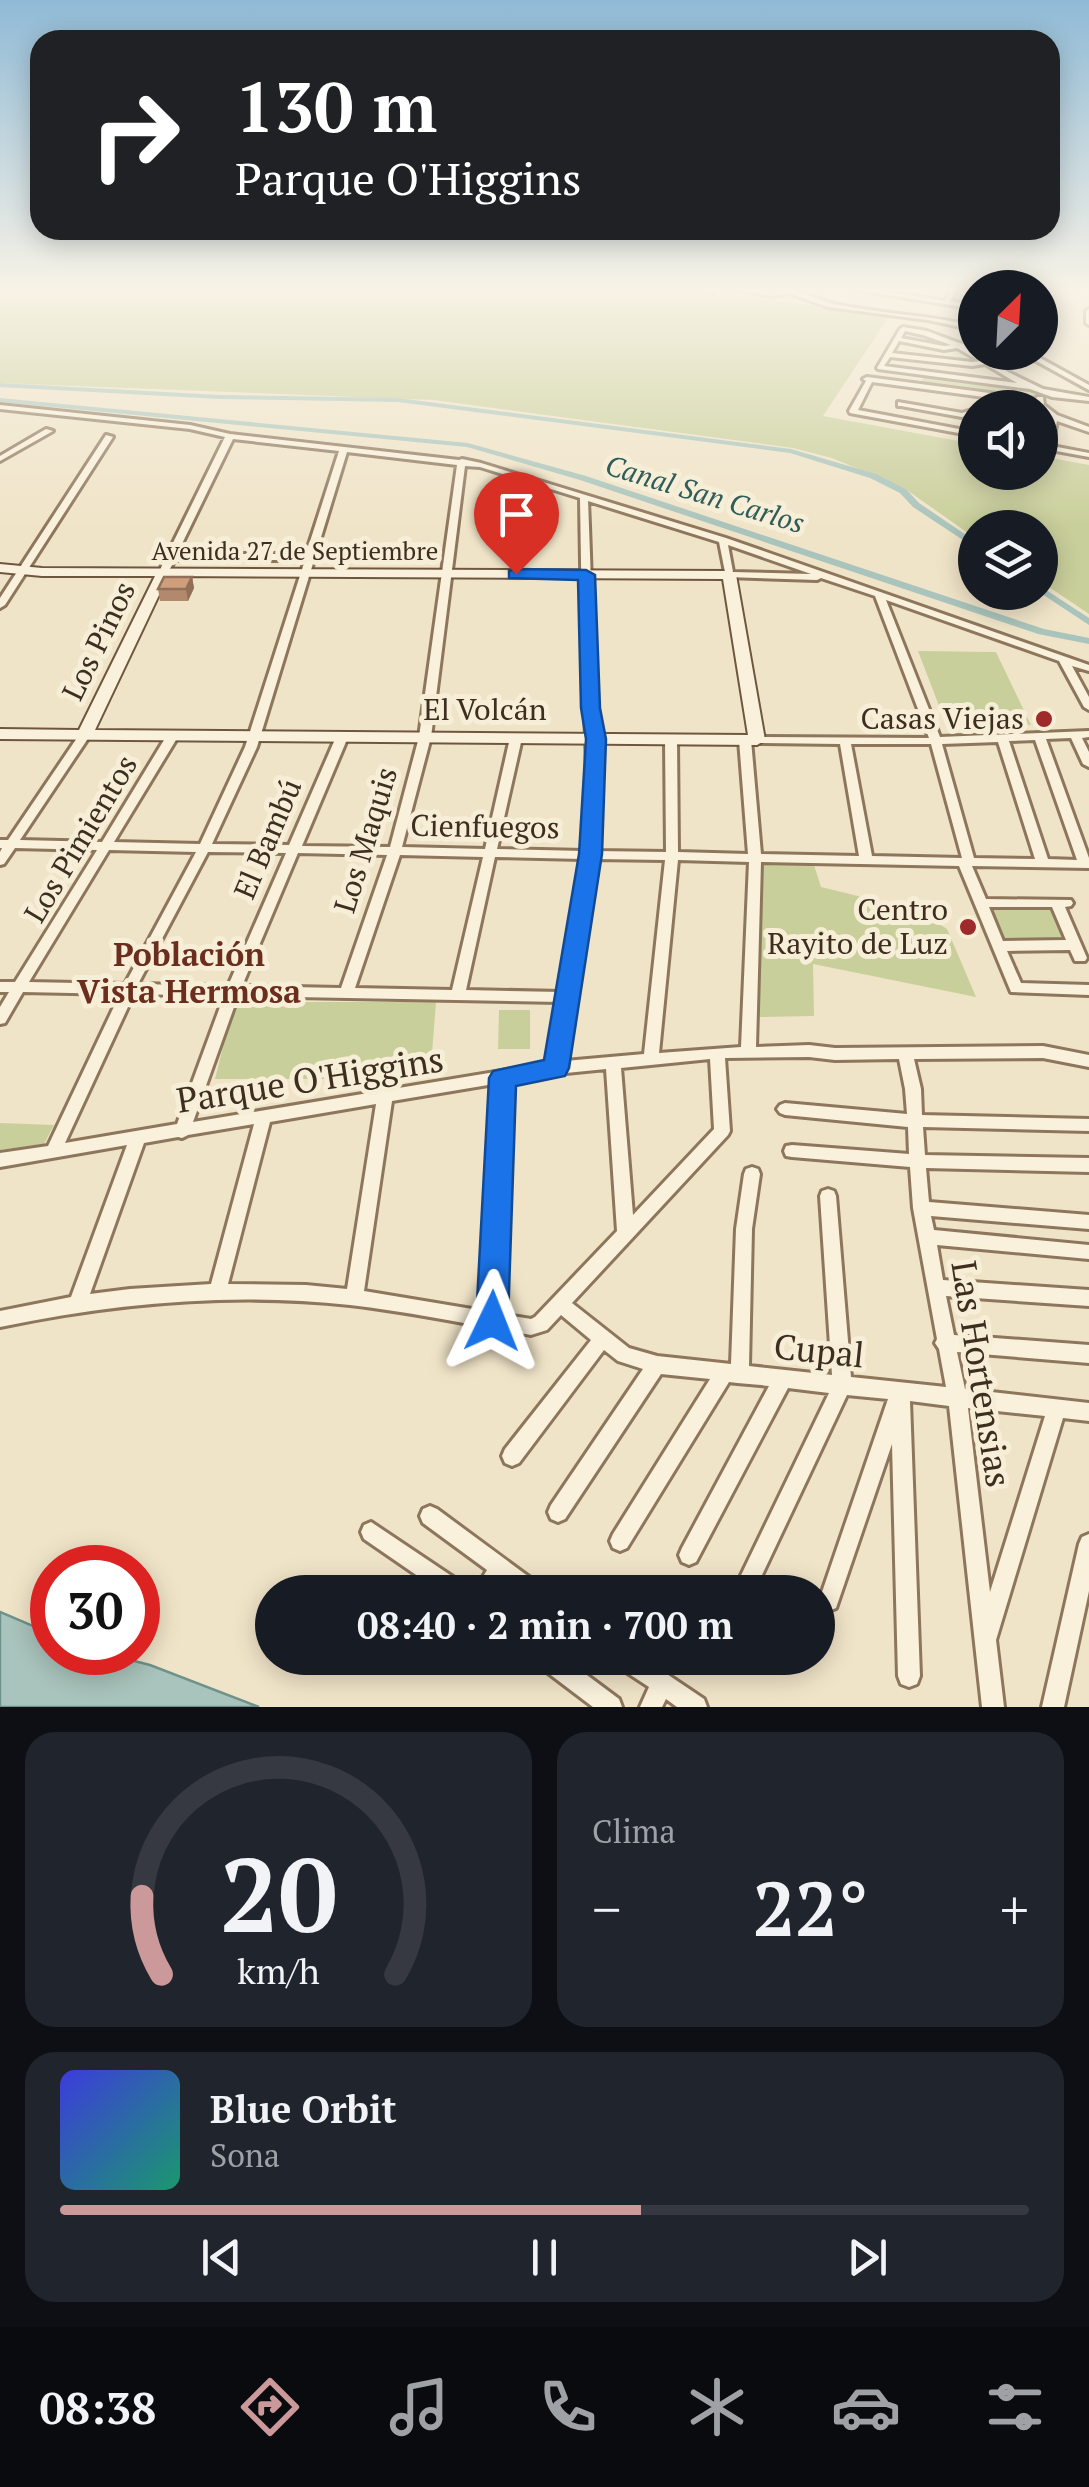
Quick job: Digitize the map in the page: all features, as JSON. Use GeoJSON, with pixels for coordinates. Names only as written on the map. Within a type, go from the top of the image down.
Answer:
{"type":"FeatureCollection","features":[{"type":"Feature","properties":{"kind":"street"},"geometry":{"type":"LineString","coordinates":[[880,368],[1030,386]]}},
{"type":"Feature","properties":{"kind":"street"},"geometry":{"type":"LineString","coordinates":[[1063,368],[1089,385]]}},
{"type":"Feature","properties":{"kind":"street"},"geometry":{"type":"LineString","coordinates":[[1002,370],[1051,394],[1088,401]]}},
{"type":"Feature","properties":{"kind":"street"},"geometry":{"type":"LineString","coordinates":[[1058,370],[1089,385]]}},
{"type":"Feature","properties":{"kind":"street"},"geometry":{"type":"LineString","coordinates":[[919,373],[900,405],[944,407],[958,415]]}},
{"type":"Feature","properties":{"kind":"street"},"geometry":{"type":"LineString","coordinates":[[958,392],[868,380],[853,411],[958,431]]}},
{"type":"Feature","properties":{"kind":"street"},"geometry":{"type":"LineString","coordinates":[[1058,399],[1088,401]]}},
{"type":"Feature","properties":{"kind":"street"},"geometry":{"type":"LineString","coordinates":[[0,408],[462,462],[723,540],[1089,668]]}},
{"type":"Feature","properties":{"kind":"street"},"geometry":{"type":"LineString","coordinates":[[1058,421],[1089,430]]}},
{"type":"Feature","properties":{"kind":"street"},"geometry":{"type":"LineString","coordinates":[[0,459],[49,432]]}},
{"type":"Feature","properties":{"kind":"street","name":"Los Pinos"},"geometry":{"type":"LineString","coordinates":[[0,860],[6,844],[85,734],[230,436]]}},
{"type":"Feature","properties":{"kind":"street"},"geometry":{"type":"LineString","coordinates":[[0,605],[110,438]]}},
{"type":"Feature","properties":{"kind":"street"},"geometry":{"type":"LineString","coordinates":[[53,1152],[128,989],[204,848],[254,736],[344,448]]}},
{"type":"Feature","properties":{"kind":"street"},"geometry":{"type":"LineString","coordinates":[[1058,450],[1089,456]]}},
{"type":"Feature","properties":{"kind":"street","name":"Los Maquis"},"geometry":{"type":"LineString","coordinates":[[346,993],[395,851],[425,737],[462,462]]}},
{"type":"Feature","properties":{"kind":"street"},"geometry":{"type":"LineString","coordinates":[[556,1068],[590,854],[596,739],[590,708],[584,496]]}},
{"type":"Feature","properties":{"kind":"street"},"geometry":{"type":"LineString","coordinates":[[723,540],[751,740],[755,856],[748,1051]]}},
{"type":"Feature","properties":{"kind":"street"},"geometry":{"type":"LineString","coordinates":[[171,557],[308,557]]}},
{"type":"Feature","properties":{"kind":"street","name":"Avenida 27 de Septiembre"},"geometry":{"type":"LineString","coordinates":[[0,568],[830,577]]}},
{"type":"Feature","properties":{"kind":"street"},"geometry":{"type":"LineString","coordinates":[[879,595],[936,741],[966,862],[1016,988],[1089,990]]}},
{"type":"Feature","properties":{"kind":"street"},"geometry":{"type":"LineString","coordinates":[[1064,660],[1089,707]]}},
{"type":"Feature","properties":{"kind":"street","name":"Los Pimientos"},"geometry":{"type":"LineString","coordinates":[[0,1019],[173,735]]}},
{"type":"Feature","properties":{"kind":"street"},"geometry":{"type":"LineString","coordinates":[[1082,735],[1089,764]]}},
{"type":"Feature","properties":{"kind":"street","name":"El Volcán"},"geometry":{"type":"LineString","coordinates":[[1,736],[936,741],[1082,735]]}},
{"type":"Feature","properties":{"kind":"street","name":"El Bambú"},"geometry":{"type":"LineString","coordinates":[[182,1132],[233,991],[342,736]]}},
{"type":"Feature","properties":{"kind":"street"},"geometry":{"type":"LineString","coordinates":[[458,995],[516,738]]}},
{"type":"Feature","properties":{"kind":"street"},"geometry":{"type":"LineString","coordinates":[[1040,738],[1087,864]]}},
{"type":"Feature","properties":{"kind":"street"},"geometry":{"type":"LineString","coordinates":[[651,1058],[672,855],[671,740]]}},
{"type":"Feature","properties":{"kind":"street"},"geometry":{"type":"LineString","coordinates":[[845,740],[866,859]]}},
{"type":"Feature","properties":{"kind":"street"},"geometry":{"type":"LineString","coordinates":[[1003,740],[1043,864]]}},
{"type":"Feature","properties":{"kind":"street","name":"Cienfuegos"},"geometry":{"type":"LineString","coordinates":[[6,844],[1087,864]]}},
{"type":"Feature","properties":{"kind":"street"},"geometry":{"type":"LineString","coordinates":[[981,903],[1061,903],[1077,952],[999,946]]}},
{"type":"Feature","properties":{"kind":"street"},"geometry":{"type":"LineString","coordinates":[[0,988],[568,997]]}},
{"type":"Feature","properties":{"kind":"street","name":"Parque O'Higgins"},"geometry":{"type":"LineString","coordinates":[[2,1164],[53,1152],[556,1068],[651,1058],[748,1051],[1043,1052],[1089,1061]]}},
{"type":"Feature","properties":{"kind":"street","name":"Las Hortensias"},"geometry":{"type":"LineString","coordinates":[[905,1052],[912,1089],[921,1208],[957,1398],[993,1707]]}},
{"type":"Feature","properties":{"kind":"street"},"geometry":{"type":"LineString","coordinates":[[0,1319],[78,1303],[218,1290],[354,1297],[531,1327],[541,1324],[724,1128],[716,1053]]}},
{"type":"Feature","properties":{"kind":"street"},"geometry":{"type":"LineString","coordinates":[[612,1062],[626,1235]]}},
{"type":"Feature","properties":{"kind":"street"},"geometry":{"type":"LineString","coordinates":[[492,1321],[502,1078]]}},
{"type":"Feature","properties":{"kind":"street"},"geometry":{"type":"LineString","coordinates":[[354,1297],[385,1098]]}},
{"type":"Feature","properties":{"kind":"street"},"geometry":{"type":"LineString","coordinates":[[785,1108],[913,1120],[1089,1125]]}},
{"type":"Feature","properties":{"kind":"street"},"geometry":{"type":"LineString","coordinates":[[218,1290],[263,1118]]}},
{"type":"Feature","properties":{"kind":"street"},"geometry":{"type":"LineString","coordinates":[[78,1303],[137,1139]]}},
{"type":"Feature","properties":{"kind":"street"},"geometry":{"type":"LineString","coordinates":[[792,1150],[917,1161],[1089,1165]]}},
{"type":"Feature","properties":{"kind":"street"},"geometry":{"type":"LineString","coordinates":[[620,1541],[732,1374],[752,1174]]}},
{"type":"Feature","properties":{"kind":"street"},"geometry":{"type":"LineString","coordinates":[[750,1575],[842,1385],[828,1196]]}},
{"type":"Feature","properties":{"kind":"street"},"geometry":{"type":"LineString","coordinates":[[921,1208],[1089,1222]]}},
{"type":"Feature","properties":{"kind":"street"},"geometry":{"type":"LineString","coordinates":[[926,1237],[1089,1252]]}},
{"type":"Feature","properties":{"kind":"street"},"geometry":{"type":"LineString","coordinates":[[934,1287],[1089,1298]]}},
{"type":"Feature","properties":{"kind":"street","name":"Cupal"},"geometry":{"type":"LineString","coordinates":[[561,1304],[624,1354],[657,1365],[1089,1412]]}},
{"type":"Feature","properties":{"kind":"street"},"geometry":{"type":"LineString","coordinates":[[512,1456],[603,1338]]}},
{"type":"Feature","properties":{"kind":"street"},"geometry":{"type":"LineString","coordinates":[[944,1342],[1089,1354]]}},
{"type":"Feature","properties":{"kind":"street"},"geometry":{"type":"LineString","coordinates":[[558,1512],[657,1365]]}},
{"type":"Feature","properties":{"kind":"street"},"geometry":{"type":"LineString","coordinates":[[688,1555],[782,1380]]}},
{"type":"Feature","properties":{"kind":"street"},"geometry":{"type":"LineString","coordinates":[[835,1584],[900,1394]]}},
{"type":"Feature","properties":{"kind":"street"},"geometry":{"type":"LineString","coordinates":[[900,1394],[909,1676]]}},
{"type":"Feature","properties":{"kind":"street"},"geometry":{"type":"LineString","coordinates":[[986,1640],[1056,1410]]}},
{"type":"Feature","properties":{"kind":"street"},"geometry":{"type":"LineString","coordinates":[[430,1516],[509,1575]]}},
{"type":"Feature","properties":{"kind":"street"},"geometry":{"type":"LineString","coordinates":[[371,1532],[433,1575]]}},
{"type":"Feature","properties":{"kind":"street"},"geometry":{"type":"LineString","coordinates":[[1053,1707],[1089,1544]]}},
{"type":"Feature","properties":{"kind":"street"},"geometry":{"type":"LineString","coordinates":[[495,1575],[500,1568]]}},
{"type":"Feature","properties":{"kind":"street"},"geometry":{"type":"LineString","coordinates":[[569,1675],[610,1707]]}},
{"type":"Feature","properties":{"kind":"street"},"geometry":{"type":"LineString","coordinates":[[650,1675],[696,1707]]}},
{"type":"Feature","properties":{"kind":"street"},"geometry":{"type":"LineString","coordinates":[[651,1707],[662,1683]]}},
{"type":"Feature","properties":{"kind":"green space"},"geometry":{"type":"Polygon","coordinates":[[[0,368],[855,368],[823,416],[958,441],[958,490],[1058,490],[1058,459],[1089,465],[1089,614],[1058,593],[1058,510],[958,510],[958,526],[904,488],[832,458],[793,448],[434,400],[0,383],[0,368]]]}},
{"type":"Feature","properties":{"kind":"green space"},"geometry":{"type":"Polygon","coordinates":[[[924,376],[1042,390],[961,390],[920,385],[924,376]]]}},
{"type":"Feature","properties":{"kind":"green space"},"geometry":{"type":"Polygon","coordinates":[[[918,651],[996,652],[1031,725],[946,724],[918,651]]]}},
{"type":"Feature","properties":{"kind":"green space"},"geometry":{"type":"Polygon","coordinates":[[[814,865],[821,887],[919,911],[947,929],[976,997],[813,964],[814,1016],[758,1017],[761,866],[814,865]]]}},
{"type":"Feature","properties":{"kind":"green space"},"geometry":{"type":"Polygon","coordinates":[[[990,907],[1052,907],[1067,941],[1005,942],[990,907]]]}},
{"type":"Feature","properties":{"kind":"green space"},"geometry":{"type":"Polygon","coordinates":[[[234,1002],[436,1002],[430,1079],[215,1079],[234,1002]]]}},
{"type":"Feature","properties":{"kind":"green space"},"geometry":{"type":"Polygon","coordinates":[[[499,1010],[530,1010],[530,1049],[498,1049],[499,1010]]]}},
{"type":"Feature","properties":{"kind":"green space"},"geometry":{"type":"Polygon","coordinates":[[[0,1123],[54,1125],[44,1144],[0,1150],[0,1123]]]}},
{"type":"Feature","properties":{"kind":"water"},"geometry":{"type":"Polygon","coordinates":[[[0,1612],[30,1625],[30,1675],[160,1675],[160,1669],[259,1707],[0,1707],[0,1612]]]}},
{"type":"Feature","properties":{"kind":"building"},"geometry":{"type":"Polygon","coordinates":[[[164,577],[192,577],[186,589],[158,589],[164,577]]]}},
{"type":"Feature","properties":{"kind":"waterway"},"geometry":{"type":"LineString","coordinates":[[0,385],[220,397],[398,400],[791,451],[873,476],[903,491],[916,505],[958,533]]}},
{"type":"Feature","properties":{"kind":"waterway","name":"Canal San Carlos"},"geometry":{"type":"LineString","coordinates":[[0,400],[468,445],[583,478],[1042,632],[1089,641]]}},
{"type":"Feature","properties":{"kind":"waterway"},"geometry":{"type":"LineString","coordinates":[[1058,601],[1089,622]]}},
{"type":"Feature","properties":{"kind":"place","name":"Casas Viejas"},"geometry":{"type":"Point","coordinates":[1044,719]}},
{"type":"Feature","properties":{"kind":"place","name":"Centro Rayito de Luz"},"geometry":{"type":"Point","coordinates":[968,927]}},
{"type":"Feature","properties":{"kind":"district","name":"Población Vista Hermosa"},"geometry":{"type":"Point","coordinates":[189,974]}},
{"type":"Feature","properties":{"kind":"route"},"geometry":{"type":"LineString","coordinates":[[492,1321],[502,1078],[556,1068],[590,854],[596,739],[590,708],[586,575],[516,574]]}}]}
